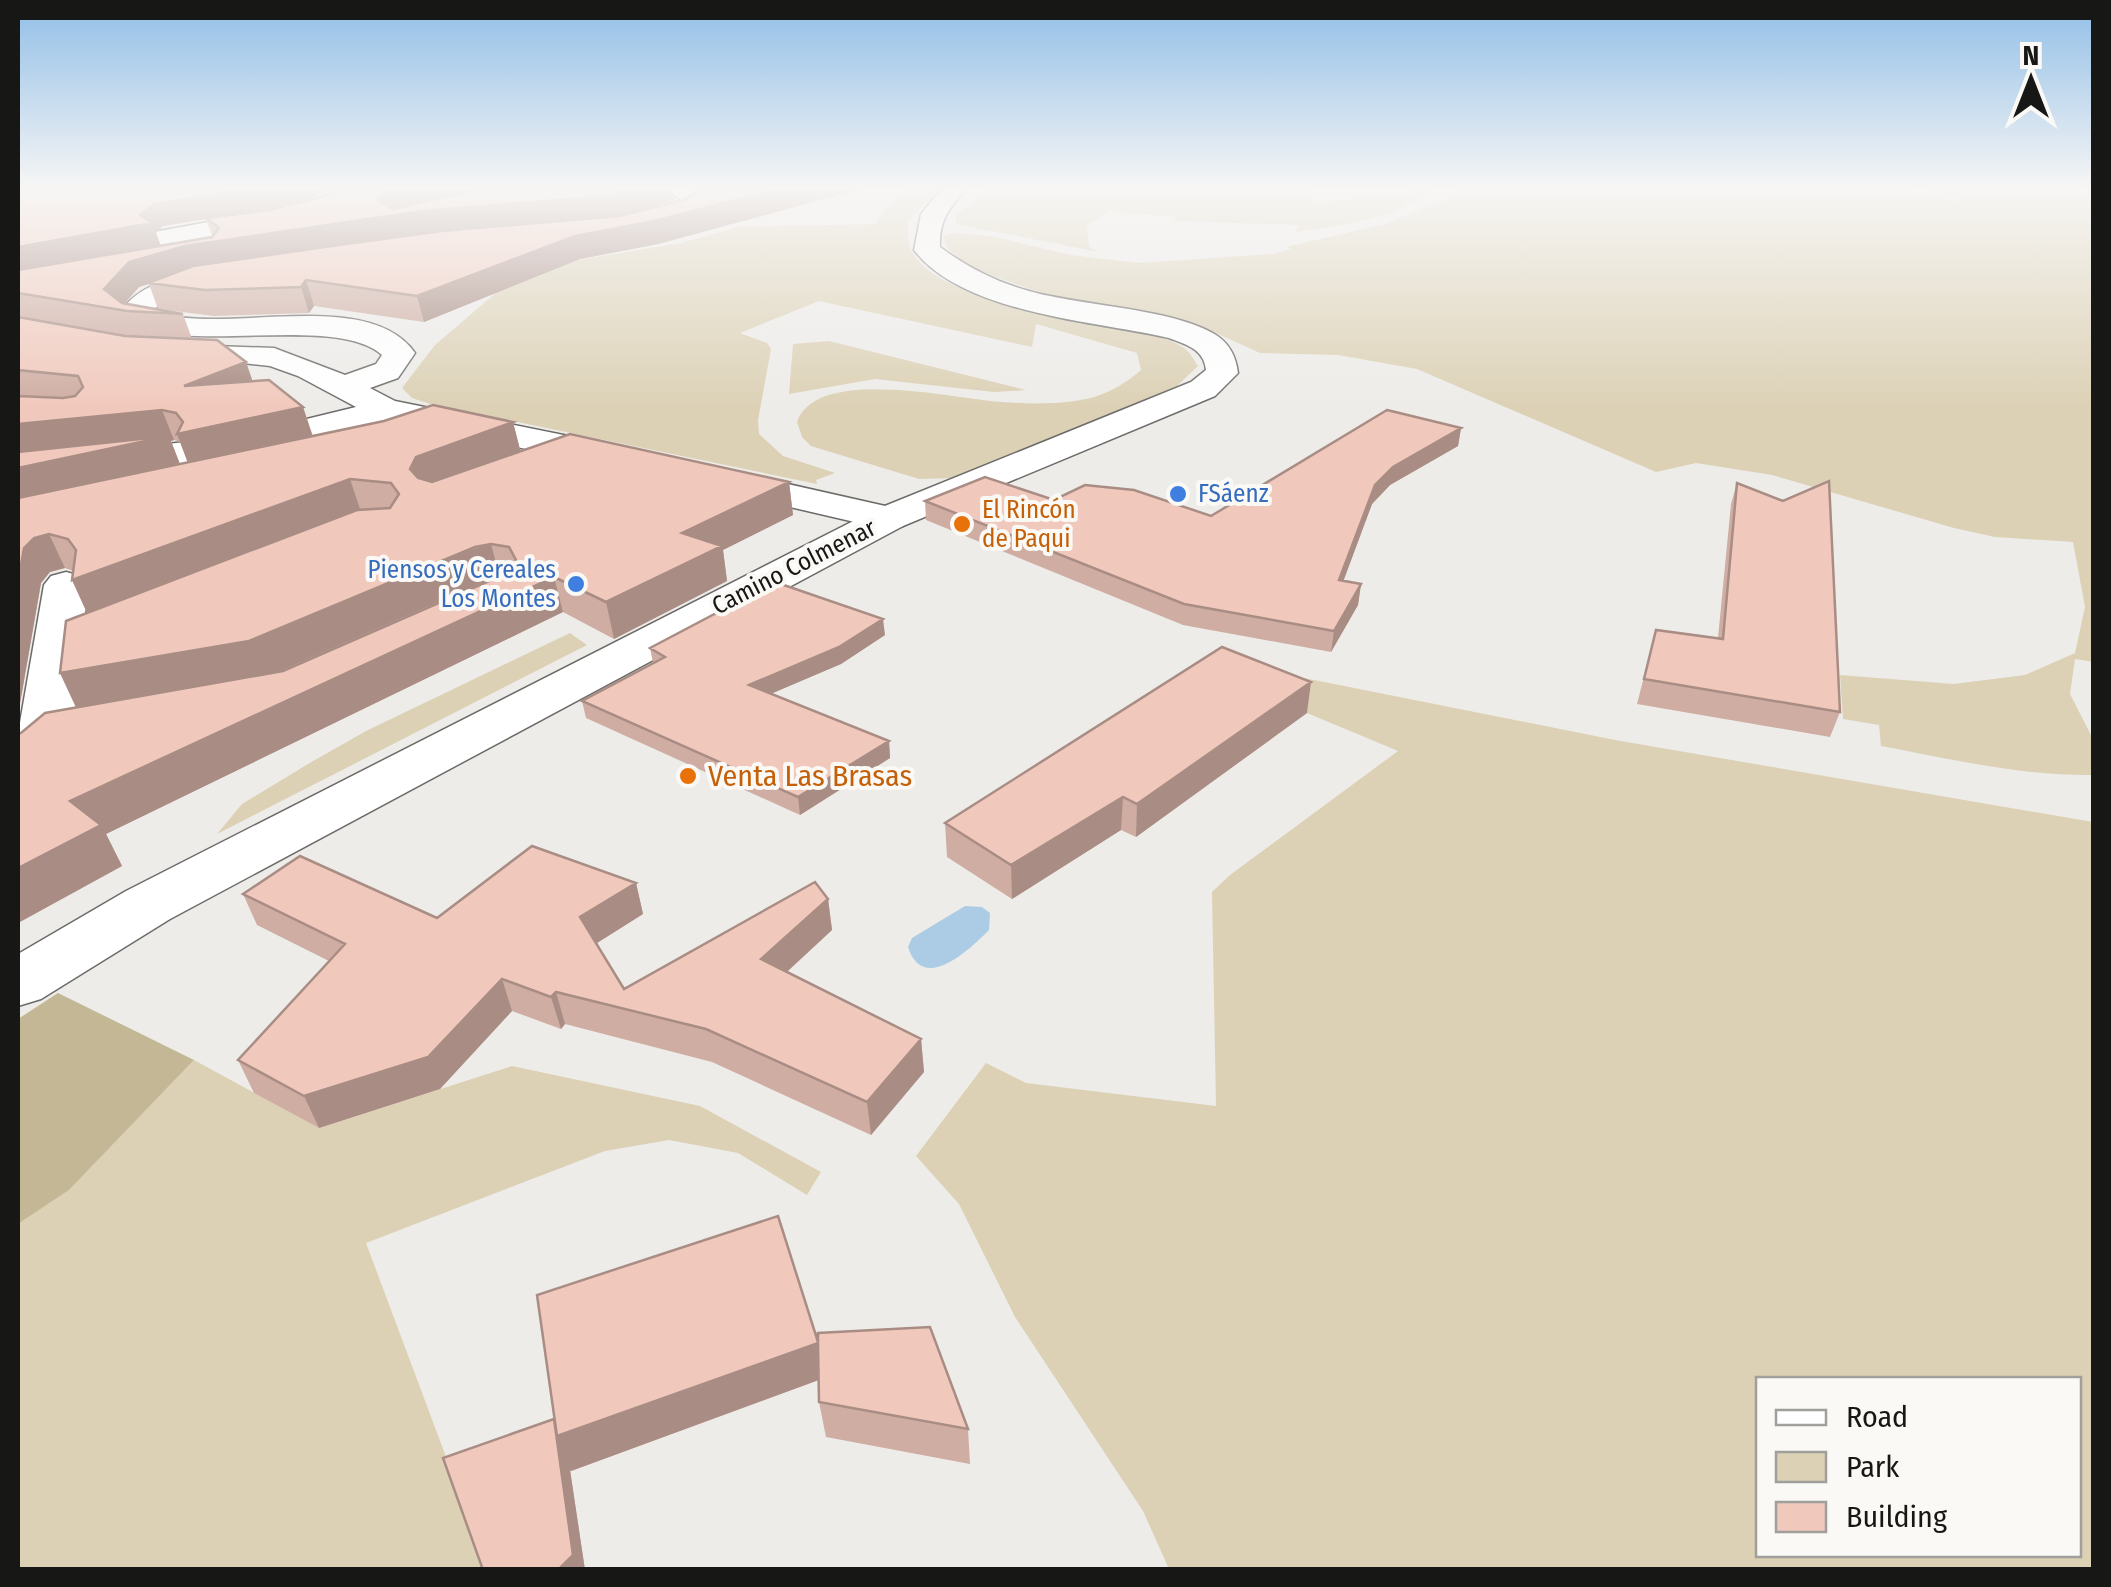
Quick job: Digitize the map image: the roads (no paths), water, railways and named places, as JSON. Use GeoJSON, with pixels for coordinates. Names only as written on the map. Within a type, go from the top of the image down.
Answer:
{"type":"FeatureCollection","features":[{"type":"Feature","properties":{"kind":"street"},"geometry":{"type":"LineString","coordinates":[[18,276],[65,261]]}},
{"type":"Feature","properties":{"kind":"street"},"geometry":{"type":"LineString","coordinates":[[18,285],[133,261]]}},
{"type":"Feature","properties":{"kind":"street","name":"Camino Colmenar"},"geometry":{"type":"LineString","coordinates":[[18,983],[148,905],[889,518],[1203,389],[1222,374],[1220,356],[1180,330],[988,289],[939,261]]}},
{"type":"Feature","properties":{"kind":"street"},"geometry":{"type":"LineString","coordinates":[[240,274],[194,282],[152,296],[136,305],[133,315],[157,325],[195,330],[331,326],[390,341],[399,353],[387,371],[344,386]]}},
{"type":"Feature","properties":{"kind":"street"},"geometry":{"type":"LineString","coordinates":[[137,351],[274,357],[344,386],[385,409],[889,518]]}},
{"type":"Feature","properties":{"kind":"street"},"geometry":{"type":"LineString","coordinates":[[18,471],[232,448],[318,430],[385,409]]}},
{"type":"Feature","properties":{"kind":"street"},"geometry":{"type":"LineString","coordinates":[[132,495],[392,437],[439,420]]}},
{"type":"Feature","properties":{"kind":"street"},"geometry":{"type":"LineString","coordinates":[[510,474],[578,448]]}},
{"type":"Feature","properties":{"kind":"street"},"geometry":{"type":"LineString","coordinates":[[49,742],[66,585]]}},
{"type":"Feature","properties":{"kind":"street"},"geometry":{"type":"LineString","coordinates":[[57,648],[108,628]]}},
{"type":"Feature","properties":{"kind":"water"},"geometry":{"type":"Polygon","coordinates":[[[965,906],[982,907],[990,913],[989,930],[947,963],[924,967],[915,961],[908,947],[912,938],[965,906]]]}},
{"type":"Feature","properties":{"kind":"place","name":"FSáenz"},"geometry":{"type":"Point","coordinates":[1178,494]}},
{"type":"Feature","properties":{"kind":"place","name":"El Rincón de Paqui"},"geometry":{"type":"Point","coordinates":[962,524]}},
{"type":"Feature","properties":{"kind":"place","name":"Piensos y Cereales Los Montes"},"geometry":{"type":"Point","coordinates":[576,584]}},
{"type":"Feature","properties":{"kind":"place","name":"Venta Las Brasas"},"geometry":{"type":"Point","coordinates":[688,776]}}]}
